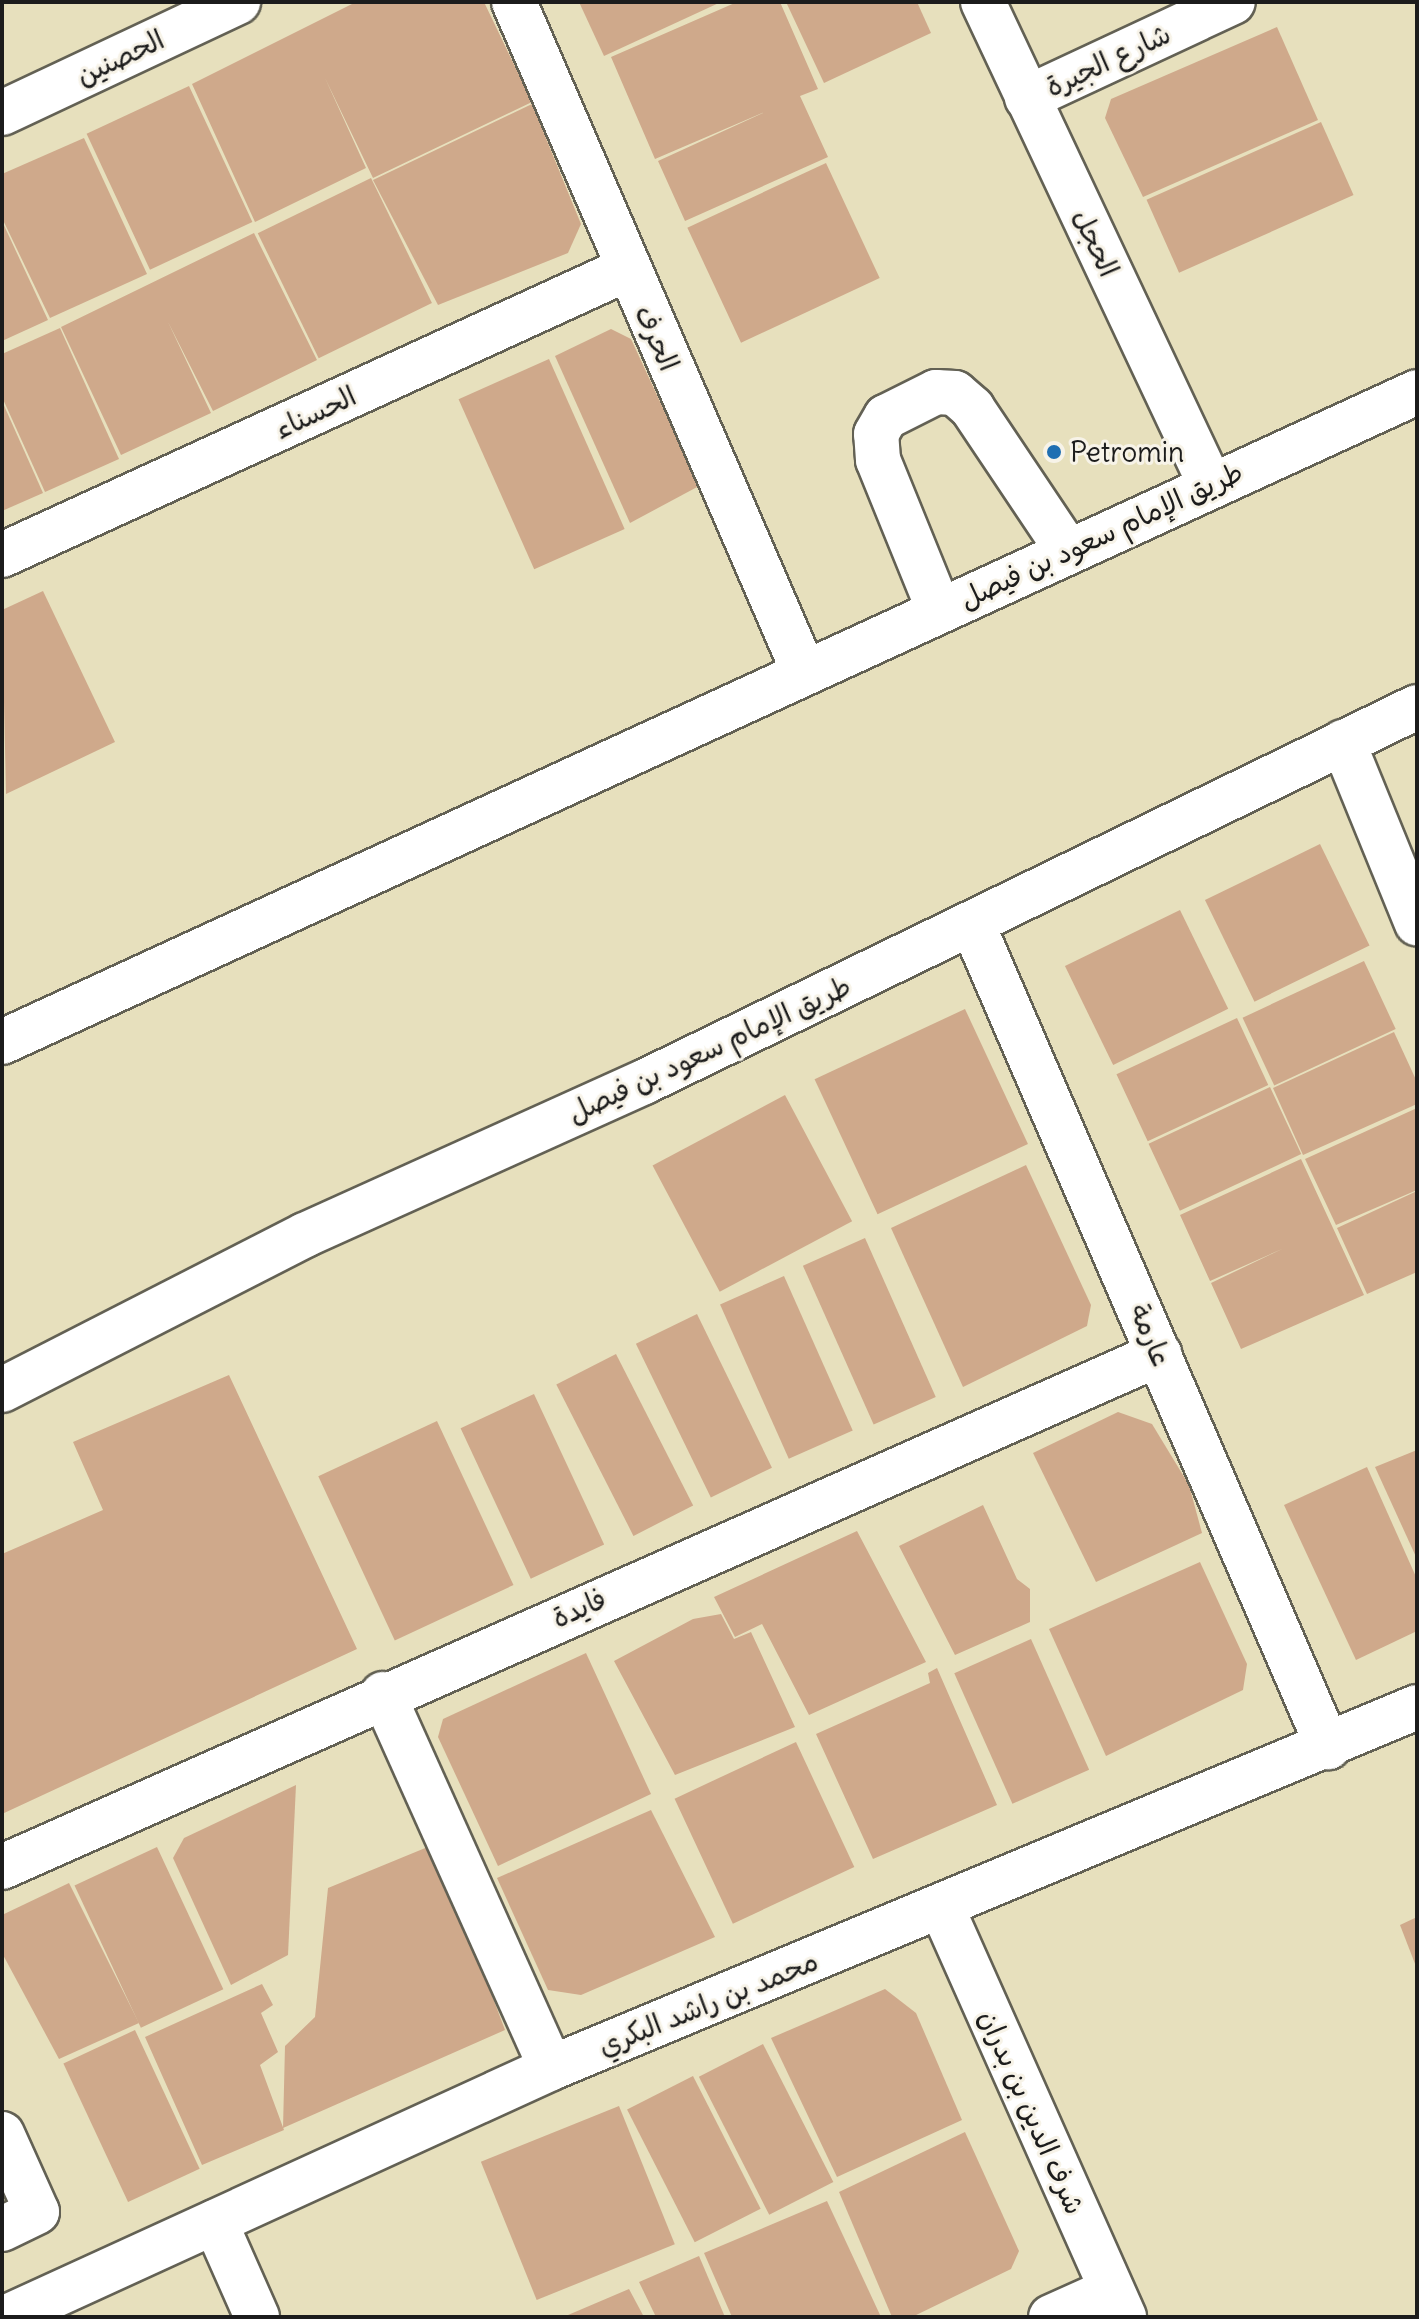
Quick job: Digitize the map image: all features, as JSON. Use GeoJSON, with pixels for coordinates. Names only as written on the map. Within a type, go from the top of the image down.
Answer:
{"type":"FeatureCollection","features":[{"type":"Feature","properties":{"kind":"street","name":"الحصنين"},"geometry":{"type":"LineString","coordinates":[[2,113],[238,2]]}},
{"type":"Feature","properties":{"kind":"street","name":"الحرف"},"geometry":{"type":"LineString","coordinates":[[514,2],[804,672]]}},
{"type":"Feature","properties":{"kind":"street","name":"الحجل"},"geometry":{"type":"LineString","coordinates":[[983,2],[1210,484]]}},
{"type":"Feature","properties":{"kind":"street","name":"شارع الجيرة"},"geometry":{"type":"LineString","coordinates":[[1027,98],[1233,2]]}},
{"type":"Feature","properties":{"kind":"street","name":"الحسناء"},"geometry":{"type":"LineString","coordinates":[[2,555],[627,269]]}},
{"type":"Feature","properties":{"kind":"street"},"geometry":{"type":"LineString","coordinates":[[939,610],[878,460],[876,434],[886,417],[936,392],[955,393],[972,408],[1067,550]]}},
{"type":"Feature","properties":{"kind":"street","name":"طريق الإمام سعود بن فيصل"},"geometry":{"type":"LineString","coordinates":[[2,1042],[1210,484],[1417,392]]}},
{"type":"Feature","properties":{"kind":"street","name":"طريق الإمام سعود بن فيصل"},"geometry":{"type":"LineString","coordinates":[[2,1390],[305,1235],[972,923],[1417,707]]}},
{"type":"Feature","properties":{"kind":"street"},"geometry":{"type":"LineString","coordinates":[[1343,742],[1417,923]]}},
{"type":"Feature","properties":{"kind":"street","name":"عارمة"},"geometry":{"type":"LineString","coordinates":[[972,923],[1328,1747]]}},
{"type":"Feature","properties":{"kind":"street","name":"فايدة"},"geometry":{"type":"LineString","coordinates":[[2,1867],[383,1694],[1159,1354]]}},
{"type":"Feature","properties":{"kind":"street"},"geometry":{"type":"LineString","coordinates":[[383,1694],[551,2068]]}},
{"type":"Feature","properties":{"kind":"street","name":"محمد بن راشد البكري"},"geometry":{"type":"LineString","coordinates":[[7,2317],[551,2068],[942,1908],[1417,1707]]}},
{"type":"Feature","properties":{"kind":"street","name":"شرف الدين بن بدران"},"geometry":{"type":"LineString","coordinates":[[942,1908],[1118,2304]]}},
{"type":"Feature","properties":{"kind":"street"},"geometry":{"type":"LineString","coordinates":[[2,2134],[37,2212],[2,2229]]}},
{"type":"Feature","properties":{"kind":"street"},"geometry":{"type":"LineString","coordinates":[[215,2222],[257,2317]]}},
{"type":"Feature","properties":{"kind":"street"},"geometry":{"type":"LineString","coordinates":[[1051,2317],[1118,2304]]}},
{"type":"Feature","properties":{"kind":"building"},"geometry":{"type":"Polygon","coordinates":[[[356,2],[484,2],[532,102],[373,178],[325,78],[366,168],[255,222],[192,84],[356,2]]]}},
{"type":"Feature","properties":{"kind":"building"},"geometry":{"type":"Polygon","coordinates":[[[579,2],[721,2],[604,56],[579,2]]]}},
{"type":"Feature","properties":{"kind":"building"},"geometry":{"type":"Polygon","coordinates":[[[737,2],[780,2],[818,89],[800,96],[828,157],[685,221],[658,161],[767,111],[655,159],[611,57],[737,2]]]}},
{"type":"Feature","properties":{"kind":"building"},"geometry":{"type":"Polygon","coordinates":[[[786,2],[917,2],[931,33],[824,83],[786,2]]]}},
{"type":"Feature","properties":{"kind":"building"},"geometry":{"type":"Polygon","coordinates":[[[1277,27],[1318,120],[1143,197],[1105,118],[1111,99],[1277,27]]]}},
{"type":"Feature","properties":{"kind":"building"},"geometry":{"type":"Polygon","coordinates":[[[189,86],[252,222],[150,270],[87,134],[189,86]]]}},
{"type":"Feature","properties":{"kind":"building"},"geometry":{"type":"Polygon","coordinates":[[[532,104],[581,224],[568,253],[438,305],[373,180],[532,104]]]}},
{"type":"Feature","properties":{"kind":"building"},"geometry":{"type":"Polygon","coordinates":[[[1321,122],[1354,195],[1179,273],[1147,200],[1321,122]]]}},
{"type":"Feature","properties":{"kind":"building"},"geometry":{"type":"Polygon","coordinates":[[[84,138],[147,274],[50,318],[2,218],[2,174],[84,138]]]}},
{"type":"Feature","properties":{"kind":"building"},"geometry":{"type":"Polygon","coordinates":[[[826,163],[880,278],[741,343],[687,228],[826,163]]]}},
{"type":"Feature","properties":{"kind":"building"},"geometry":{"type":"Polygon","coordinates":[[[371,178],[432,303],[319,358],[258,233],[371,178]]]}},
{"type":"Feature","properties":{"kind":"building"},"geometry":{"type":"Polygon","coordinates":[[[2,221],[48,320],[2,341],[2,221]]]}},
{"type":"Feature","properties":{"kind":"building"},"geometry":{"type":"Polygon","coordinates":[[[254,233],[317,360],[213,411],[168,322],[211,413],[121,455],[61,327],[254,233]]]}},
{"type":"Feature","properties":{"kind":"building"},"geometry":{"type":"Polygon","coordinates":[[[60,328],[119,459],[45,492],[2,397],[2,354],[60,328]]]}},
{"type":"Feature","properties":{"kind":"building"},"geometry":{"type":"Polygon","coordinates":[[[611,329],[631,339],[699,486],[630,523],[555,356],[611,329]]]}},
{"type":"Feature","properties":{"kind":"building"},"geometry":{"type":"Polygon","coordinates":[[[549,359],[625,529],[534,569],[459,399],[549,359]]]}},
{"type":"Feature","properties":{"kind":"building"},"geometry":{"type":"Polygon","coordinates":[[[2,401],[43,493],[2,511],[2,401]]]}},
{"type":"Feature","properties":{"kind":"building"},"geometry":{"type":"Polygon","coordinates":[[[43,591],[115,742],[6,794],[2,610],[43,591]]]}},
{"type":"Feature","properties":{"kind":"building"},"geometry":{"type":"Polygon","coordinates":[[[1320,844],[1370,946],[1254,1002],[1205,900],[1320,844]]]}},
{"type":"Feature","properties":{"kind":"building"},"geometry":{"type":"Polygon","coordinates":[[[1180,910],[1228,1009],[1113,1065],[1065,966],[1180,910]]]}},
{"type":"Feature","properties":{"kind":"building"},"geometry":{"type":"Polygon","coordinates":[[[1364,961],[1396,1029],[1274,1086],[1243,1018],[1364,961]]]}},
{"type":"Feature","properties":{"kind":"building"},"geometry":{"type":"Polygon","coordinates":[[[965,1009],[1028,1144],[878,1214],[815,1079],[965,1009]]]}},
{"type":"Feature","properties":{"kind":"building"},"geometry":{"type":"Polygon","coordinates":[[[1237,1018],[1268,1085],[1148,1141],[1116,1074],[1237,1018]]]}},
{"type":"Feature","properties":{"kind":"building"},"geometry":{"type":"Polygon","coordinates":[[[1394,1032],[1417,1082],[1417,1104],[1303,1155],[1273,1088],[1394,1032]]]}},
{"type":"Feature","properties":{"kind":"building"},"geometry":{"type":"Polygon","coordinates":[[[1270,1087],[1301,1154],[1180,1211],[1149,1144],[1270,1087]]]}},
{"type":"Feature","properties":{"kind":"building"},"geometry":{"type":"Polygon","coordinates":[[[785,1095],[852,1221],[720,1292],[653,1165],[785,1095]]]}},
{"type":"Feature","properties":{"kind":"building"},"geometry":{"type":"Polygon","coordinates":[[[1417,1108],[1417,1190],[1336,1225],[1305,1159],[1417,1108]]]}},
{"type":"Feature","properties":{"kind":"building"},"geometry":{"type":"Polygon","coordinates":[[[1301,1159],[1364,1295],[1241,1349],[1211,1283],[1282,1249],[1210,1281],[1180,1215],[1301,1159]]]}},
{"type":"Feature","properties":{"kind":"building"},"geometry":{"type":"Polygon","coordinates":[[[1026,1165],[1091,1305],[1087,1326],[963,1387],[891,1228],[1026,1165]]]}},
{"type":"Feature","properties":{"kind":"building"},"geometry":{"type":"Polygon","coordinates":[[[1417,1191],[1417,1272],[1367,1294],[1337,1228],[1417,1191]]]}},
{"type":"Feature","properties":{"kind":"building"},"geometry":{"type":"Polygon","coordinates":[[[865,1238],[936,1397],[874,1425],[803,1266],[865,1238]]]}},
{"type":"Feature","properties":{"kind":"building"},"geometry":{"type":"Polygon","coordinates":[[[784,1276],[853,1430],[789,1459],[720,1304],[784,1276]]]}},
{"type":"Feature","properties":{"kind":"building"},"geometry":{"type":"Polygon","coordinates":[[[697,1314],[772,1468],[711,1498],[636,1344],[697,1314]]]}},
{"type":"Feature","properties":{"kind":"building"},"geometry":{"type":"Polygon","coordinates":[[[616,1354],[693,1505],[633,1536],[556,1384],[616,1354]]]}},
{"type":"Feature","properties":{"kind":"building"},"geometry":{"type":"Polygon","coordinates":[[[229,1375],[357,1649],[2,1814],[2,1554],[103,1510],[73,1442],[229,1375]]]}},
{"type":"Feature","properties":{"kind":"building"},"geometry":{"type":"Polygon","coordinates":[[[534,1394],[604,1544],[531,1579],[461,1428],[534,1394]]]}},
{"type":"Feature","properties":{"kind":"building"},"geometry":{"type":"Polygon","coordinates":[[[1118,1412],[1152,1424],[1189,1485],[1202,1533],[1096,1582],[1033,1453],[1118,1412]]]}},
{"type":"Feature","properties":{"kind":"building"},"geometry":{"type":"Polygon","coordinates":[[[437,1421],[513,1585],[395,1640],[318,1476],[437,1421]]]}},
{"type":"Feature","properties":{"kind":"building"},"geometry":{"type":"Polygon","coordinates":[[[1417,1450],[1417,1559],[1375,1467],[1417,1450]]]}},
{"type":"Feature","properties":{"kind":"building"},"geometry":{"type":"Polygon","coordinates":[[[1367,1467],[1417,1579],[1417,1631],[1356,1660],[1284,1505],[1367,1467]]]}},
{"type":"Feature","properties":{"kind":"building"},"geometry":{"type":"Polygon","coordinates":[[[983,1505],[1017,1579],[1030,1589],[1030,1622],[955,1655],[899,1546],[983,1505]]]}},
{"type":"Feature","properties":{"kind":"building"},"geometry":{"type":"Polygon","coordinates":[[[857,1531],[926,1662],[809,1715],[762,1624],[735,1637],[714,1597],[857,1531]]]}},
{"type":"Feature","properties":{"kind":"building"},"geometry":{"type":"Polygon","coordinates":[[[1200,1562],[1247,1664],[1243,1690],[1106,1756],[1049,1629],[1200,1562]]]}},
{"type":"Feature","properties":{"kind":"building"},"geometry":{"type":"Polygon","coordinates":[[[721,1614],[734,1639],[751,1632],[795,1727],[675,1775],[614,1661],[693,1619],[721,1614]]]}},
{"type":"Feature","properties":{"kind":"building"},"geometry":{"type":"Polygon","coordinates":[[[1031,1639],[1089,1770],[1012,1804],[954,1673],[1031,1639]]]}},
{"type":"Feature","properties":{"kind":"building"},"geometry":{"type":"Polygon","coordinates":[[[586,1653],[651,1794],[498,1866],[438,1737],[443,1719],[586,1653]]]}},
{"type":"Feature","properties":{"kind":"building"},"geometry":{"type":"Polygon","coordinates":[[[937,1668],[997,1805],[873,1859],[816,1734],[930,1683],[928,1673],[937,1668]]]}},
{"type":"Feature","properties":{"kind":"building"},"geometry":{"type":"Polygon","coordinates":[[[796,1742],[854,1867],[733,1924],[675,1799],[796,1742]]]}},
{"type":"Feature","properties":{"kind":"building"},"geometry":{"type":"Polygon","coordinates":[[[296,1785],[288,1955],[231,1985],[173,1858],[184,1838],[296,1785]]]}},
{"type":"Feature","properties":{"kind":"building"},"geometry":{"type":"Polygon","coordinates":[[[651,1810],[715,1937],[581,1995],[548,1990],[497,1878],[651,1810]]]}},
{"type":"Feature","properties":{"kind":"building"},"geometry":{"type":"Polygon","coordinates":[[[435,1844],[505,2030],[283,2128],[285,2046],[315,2017],[328,1888],[435,1844]]]}},
{"type":"Feature","properties":{"kind":"building"},"geometry":{"type":"Polygon","coordinates":[[[157,1847],[223,1989],[141,2028],[75,1885],[157,1847]]]}},
{"type":"Feature","properties":{"kind":"building"},"geometry":{"type":"Polygon","coordinates":[[[69,1883],[139,2023],[59,2059],[2,1953],[2,1915],[69,1883]]]}},
{"type":"Feature","properties":{"kind":"building"},"geometry":{"type":"Polygon","coordinates":[[[1417,1917],[1417,1969],[1400,1925],[1417,1917]]]}},
{"type":"Feature","properties":{"kind":"building"},"geometry":{"type":"Polygon","coordinates":[[[262,1984],[273,2005],[261,2013],[278,2052],[260,2065],[284,2130],[202,2165],[145,2037],[262,1984]]]}},
{"type":"Feature","properties":{"kind":"building"},"geometry":{"type":"Polygon","coordinates":[[[885,1989],[916,2013],[962,2120],[837,2177],[771,2038],[885,1989]]]}},
{"type":"Feature","properties":{"kind":"building"},"geometry":{"type":"Polygon","coordinates":[[[135,2030],[200,2169],[128,2202],[63,2063],[135,2030]]]}},
{"type":"Feature","properties":{"kind":"building"},"geometry":{"type":"Polygon","coordinates":[[[763,2044],[833,2182],[769,2215],[699,2077],[763,2044]]]}},
{"type":"Feature","properties":{"kind":"building"},"geometry":{"type":"Polygon","coordinates":[[[693,2076],[761,2209],[695,2242],[627,2110],[693,2076]]]}},
{"type":"Feature","properties":{"kind":"building"},"geometry":{"type":"Polygon","coordinates":[[[619,2106],[675,2244],[537,2300],[481,2162],[619,2106]]]}},
{"type":"Feature","properties":{"kind":"building"},"geometry":{"type":"Polygon","coordinates":[[[965,2132],[1019,2251],[1011,2269],[912,2317],[892,2317],[839,2192],[965,2132]]]}},
{"type":"Feature","properties":{"kind":"building"},"geometry":{"type":"Polygon","coordinates":[[[827,2201],[881,2317],[732,2317],[704,2253],[827,2201]]]}},
{"type":"Feature","properties":{"kind":"building"},"geometry":{"type":"Polygon","coordinates":[[[699,2256],[725,2317],[656,2317],[639,2282],[699,2256]]]}},
{"type":"Feature","properties":{"kind":"building"},"geometry":{"type":"Polygon","coordinates":[[[629,2289],[644,2317],[568,2315],[629,2289]]]}},
{"type":"Feature","properties":{"kind":"place","name":"Petromin"},"geometry":{"type":"Point","coordinates":[1054,452]}}]}
